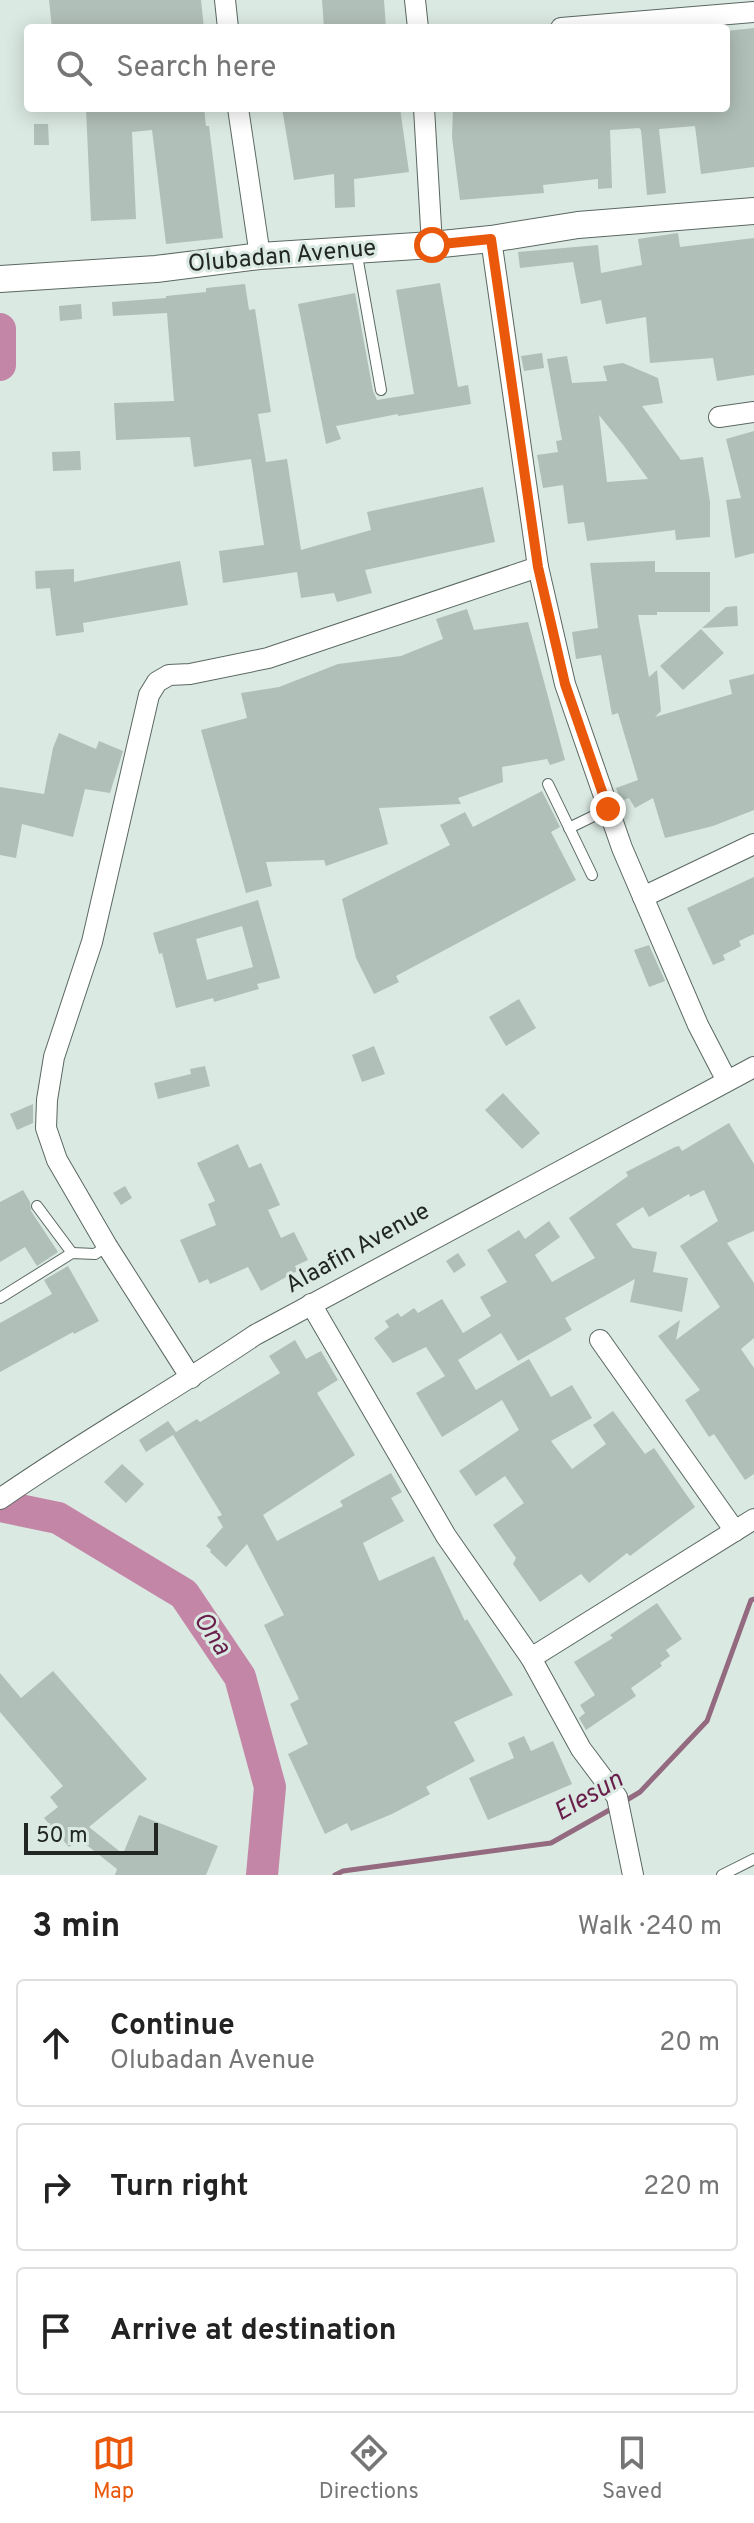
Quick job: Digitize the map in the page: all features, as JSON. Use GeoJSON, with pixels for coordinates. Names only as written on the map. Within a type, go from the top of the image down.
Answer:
{"type":"FeatureCollection","features":[{"type":"Feature","properties":{"kind":"street"},"geometry":{"type":"LineString","coordinates":[[225,0],[228,24]]}},
{"type":"Feature","properties":{"kind":"street"},"geometry":{"type":"LineString","coordinates":[[415,0],[418,24]]}},
{"type":"Feature","properties":{"kind":"street"},"geometry":{"type":"LineString","coordinates":[[609,24],[754,12]]}},
{"type":"Feature","properties":{"kind":"street"},"geometry":{"type":"LineString","coordinates":[[239,112],[260,256]]}},
{"type":"Feature","properties":{"kind":"street"},"geometry":{"type":"LineString","coordinates":[[424,112],[432,245]]}},
{"type":"Feature","properties":{"kind":"street","name":"Olubadan Avenue"},"geometry":{"type":"LineString","coordinates":[[8,278],[156,269],[260,256],[432,245],[578,225],[754,211]]}},
{"type":"Feature","properties":{"kind":"street"},"geometry":{"type":"LineString","coordinates":[[491,239],[538,567],[565,684],[608,809],[643,897],[698,1025],[727,1081]]}},
{"type":"Feature","properties":{"kind":"street"},"geometry":{"type":"LineString","coordinates":[[719,417],[754,412]]}},
{"type":"Feature","properties":{"kind":"street"},"geometry":{"type":"LineString","coordinates":[[191,1378],[107,1246],[57,1160],[46,1128],[54,1057],[92,942],[149,695],[157,682],[169,675],[190,674],[268,658],[538,567]]}},
{"type":"Feature","properties":{"kind":"street"},"geometry":{"type":"LineString","coordinates":[[643,897],[754,844]]}},
{"type":"Feature","properties":{"kind":"street","name":"Alaafin Avenue"},"geometry":{"type":"LineString","coordinates":[[0,1499],[53,1462],[255,1335],[754,1067]]}},
{"type":"Feature","properties":{"kind":"street"},"geometry":{"type":"LineString","coordinates":[[311,1304],[446,1536],[531,1658],[581,1749],[617,1797],[633,1875]]}},
{"type":"Feature","properties":{"kind":"street"},"geometry":{"type":"LineString","coordinates":[[600,1340],[735,1531]]}},
{"type":"Feature","properties":{"kind":"street"},"geometry":{"type":"LineString","coordinates":[[531,1658],[754,1519]]}},
{"type":"Feature","properties":{"kind":"lane"},"geometry":{"type":"LineString","coordinates":[[356,250],[381,390]]}},
{"type":"Feature","properties":{"kind":"lane"},"geometry":{"type":"LineString","coordinates":[[548,784],[592,875]]}},
{"type":"Feature","properties":{"kind":"lane"},"geometry":{"type":"LineString","coordinates":[[569,828],[608,809]]}},
{"type":"Feature","properties":{"kind":"lane"},"geometry":{"type":"LineString","coordinates":[[37,1206],[72,1253]]}},
{"type":"Feature","properties":{"kind":"lane"},"geometry":{"type":"LineString","coordinates":[[0,1298],[72,1253],[95,1254],[107,1246]]}},
{"type":"Feature","properties":{"kind":"lane"},"geometry":{"type":"LineString","coordinates":[[722,1875],[754,1859]]}},
{"type":"Feature","properties":{"kind":"building"},"geometry":{"type":"Polygon","coordinates":[[[49,0],[201,0],[204,24],[52,24],[49,0]]]}},
{"type":"Feature","properties":{"kind":"building"},"geometry":{"type":"Polygon","coordinates":[[[322,0],[384,0],[386,24],[324,24],[322,0]]]}},
{"type":"Feature","properties":{"kind":"building"},"geometry":{"type":"Polygon","coordinates":[[[754,28],[754,167],[701,174],[695,126],[659,129],[666,193],[647,195],[641,130],[610,130],[612,188],[598,189],[598,179],[543,185],[544,193],[460,200],[452,137],[453,112],[730,112],[730,31],[754,28]]]}},
{"type":"Feature","properties":{"kind":"building"},"geometry":{"type":"Polygon","coordinates":[[[86,112],[204,112],[206,126],[209,126],[223,238],[166,244],[152,130],[132,132],[136,219],[91,221],[86,112]]]}},
{"type":"Feature","properties":{"kind":"building"},"geometry":{"type":"Polygon","coordinates":[[[283,112],[401,112],[409,172],[354,179],[355,207],[335,208],[334,174],[294,180],[283,112]]]}},
{"type":"Feature","properties":{"kind":"building"},"geometry":{"type":"Polygon","coordinates":[[[34,124],[48,124],[49,145],[34,145],[34,124]]]}},
{"type":"Feature","properties":{"kind":"building"},"geometry":{"type":"Polygon","coordinates":[[[678,233],[680,247],[754,238],[754,375],[717,381],[713,358],[650,363],[646,317],[606,324],[601,300],[581,304],[573,262],[520,268],[518,252],[598,245],[601,273],[642,265],[638,239],[678,233]]]}},
{"type":"Feature","properties":{"kind":"building"},"geometry":{"type":"Polygon","coordinates":[[[440,283],[458,387],[468,385],[471,404],[336,426],[341,439],[326,444],[298,304],[355,293],[377,400],[414,394],[396,290],[440,283]]]}},
{"type":"Feature","properties":{"kind":"building"},"geometry":{"type":"Polygon","coordinates":[[[245,284],[249,310],[255,309],[271,412],[258,414],[266,462],[287,459],[301,550],[371,530],[367,512],[483,487],[495,542],[365,570],[372,593],[337,602],[334,593],[301,598],[297,572],[223,583],[219,551],[264,545],[251,459],[194,467],[190,437],[116,440],[114,403],[174,401],[167,313],[113,316],[112,302],[166,298],[206,292],[206,288],[245,284]]]}},
{"type":"Feature","properties":{"kind":"building"},"geometry":{"type":"Polygon","coordinates":[[[81,304],[82,319],[60,321],[59,306],[81,304]]]}},
{"type":"Feature","properties":{"kind":"building"},"geometry":{"type":"Polygon","coordinates":[[[542,353],[544,368],[524,371],[521,356],[542,353]]]}},
{"type":"Feature","properties":{"kind":"building"},"geometry":{"type":"Polygon","coordinates":[[[567,356],[572,383],[607,381],[603,366],[623,363],[658,378],[663,403],[642,406],[681,460],[703,457],[710,502],[710,537],[676,540],[675,530],[587,541],[584,522],[568,524],[563,485],[543,488],[537,455],[558,452],[556,441],[562,440],[547,359],[567,356]],[[599,415],[607,482],[648,479],[599,415]]]}},
{"type":"Feature","properties":{"kind":"building"},"geometry":{"type":"Polygon","coordinates":[[[754,431],[754,553],[735,558],[726,500],[741,498],[726,439],[754,431]]]}},
{"type":"Feature","properties":{"kind":"building"},"geometry":{"type":"Polygon","coordinates":[[[80,451],[81,470],[53,471],[52,452],[80,451]]]}},
{"type":"Feature","properties":{"kind":"building"},"geometry":{"type":"Polygon","coordinates":[[[180,561],[188,605],[83,623],[84,632],[56,636],[50,588],[36,589],[35,571],[74,569],[74,582],[180,561]]]}},
{"type":"Feature","properties":{"kind":"building"},"geometry":{"type":"Polygon","coordinates":[[[655,561],[655,572],[710,572],[710,612],[638,615],[649,677],[657,670],[661,711],[655,717],[732,694],[729,680],[754,674],[754,810],[713,826],[665,838],[653,798],[635,808],[629,798],[621,801],[616,788],[638,780],[618,713],[612,715],[601,655],[576,659],[572,632],[598,628],[590,563],[655,561]]]}},
{"type":"Feature","properties":{"kind":"building"},"geometry":{"type":"Polygon","coordinates":[[[737,606],[738,626],[702,628],[726,607],[737,606]]]}},
{"type":"Feature","properties":{"kind":"building"},"geometry":{"type":"Polygon","coordinates":[[[467,609],[474,630],[528,622],[565,760],[550,765],[547,759],[502,767],[503,782],[458,798],[461,804],[379,808],[388,844],[326,866],[324,860],[266,862],[272,886],[246,893],[201,730],[247,718],[241,693],[279,687],[338,664],[401,656],[443,639],[436,619],[467,609]]]}},
{"type":"Feature","properties":{"kind":"building"},"geometry":{"type":"Polygon","coordinates":[[[701,629],[724,653],[683,690],[660,666],[701,629]]]}},
{"type":"Feature","properties":{"kind":"building"},"geometry":{"type":"Polygon","coordinates":[[[59,733],[96,749],[99,741],[123,751],[110,793],[85,789],[73,837],[22,824],[16,858],[0,855],[0,787],[44,794],[59,733]]]}},
{"type":"Feature","properties":{"kind":"building"},"geometry":{"type":"Polygon","coordinates":[[[542,791],[560,827],[551,832],[576,880],[396,976],[399,982],[374,994],[356,958],[342,899],[450,845],[440,825],[465,812],[473,827],[542,791]]]}},
{"type":"Feature","properties":{"kind":"building"},"geometry":{"type":"Polygon","coordinates":[[[754,877],[754,934],[739,941],[741,946],[723,955],[725,960],[713,965],[687,908],[754,877]]]}},
{"type":"Feature","properties":{"kind":"building"},"geometry":{"type":"Polygon","coordinates":[[[258,900],[280,978],[257,984],[259,989],[214,1002],[213,998],[176,1008],[162,953],[159,954],[153,933],[258,900]],[[242,926],[196,939],[207,980],[253,967],[242,926]]]}},
{"type":"Feature","properties":{"kind":"building"},"geometry":{"type":"Polygon","coordinates":[[[649,945],[665,981],[649,987],[634,950],[649,945]]]}},
{"type":"Feature","properties":{"kind":"building"},"geometry":{"type":"Polygon","coordinates":[[[519,999],[536,1028],[506,1046],[489,1017],[519,999]]]}},
{"type":"Feature","properties":{"kind":"building"},"geometry":{"type":"Polygon","coordinates":[[[374,1046],[385,1074],[362,1082],[352,1055],[374,1046]]]}},
{"type":"Feature","properties":{"kind":"building"},"geometry":{"type":"Polygon","coordinates":[[[205,1066],[210,1086],[158,1099],[154,1083],[191,1074],[190,1069],[205,1066]]]}},
{"type":"Feature","properties":{"kind":"building"},"geometry":{"type":"Polygon","coordinates":[[[503,1093],[540,1133],[522,1149],[485,1110],[503,1093]]]}},
{"type":"Feature","properties":{"kind":"building"},"geometry":{"type":"Polygon","coordinates":[[[33,1104],[33,1123],[17,1130],[10,1114],[33,1104]]]}},
{"type":"Feature","properties":{"kind":"building"},"geometry":{"type":"Polygon","coordinates":[[[729,1123],[754,1164],[754,1231],[727,1243],[754,1283],[754,1338],[741,1349],[754,1368],[754,1474],[745,1480],[714,1434],[709,1437],[685,1400],[700,1390],[658,1336],[680,1320],[676,1340],[720,1307],[680,1246],[718,1221],[704,1190],[690,1197],[689,1194],[649,1217],[643,1207],[616,1224],[633,1248],[657,1252],[653,1272],[688,1278],[682,1312],[630,1302],[635,1279],[565,1318],[572,1330],[518,1361],[501,1333],[458,1360],[476,1390],[529,1359],[551,1397],[572,1385],[592,1418],[551,1441],[572,1469],[606,1444],[593,1425],[613,1411],[645,1454],[654,1448],[695,1507],[589,1583],[581,1574],[540,1602],[513,1564],[516,1558],[493,1525],[524,1503],[505,1476],[476,1496],[459,1471],[519,1430],[502,1400],[442,1437],[416,1393],[445,1376],[426,1347],[393,1363],[374,1338],[389,1327],[385,1321],[398,1313],[401,1317],[414,1308],[418,1313],[442,1299],[463,1333],[491,1316],[480,1297],[507,1282],[487,1250],[519,1230],[525,1239],[549,1221],[560,1237],[535,1255],[552,1282],[595,1258],[569,1218],[628,1176],[626,1172],[675,1147],[679,1146],[682,1151],[729,1123]]]}},
{"type":"Feature","properties":{"kind":"building"},"geometry":{"type":"Polygon","coordinates":[[[238,1144],[249,1168],[261,1163],[280,1205],[268,1210],[281,1238],[294,1232],[308,1260],[295,1266],[297,1271],[261,1291],[248,1267],[210,1284],[208,1279],[199,1283],[180,1240],[216,1225],[208,1204],[215,1201],[197,1163],[238,1144]]]}},
{"type":"Feature","properties":{"kind":"building"},"geometry":{"type":"Polygon","coordinates":[[[125,1186],[132,1198],[121,1205],[113,1193],[125,1186]]]}},
{"type":"Feature","properties":{"kind":"building"},"geometry":{"type":"Polygon","coordinates":[[[23,1190],[31,1211],[58,1252],[37,1266],[25,1247],[0,1262],[0,1202],[23,1190]]]}},
{"type":"Feature","properties":{"kind":"building"},"geometry":{"type":"Polygon","coordinates":[[[458,1253],[466,1265],[454,1273],[446,1261],[458,1253]]]}},
{"type":"Feature","properties":{"kind":"building"},"geometry":{"type":"Polygon","coordinates":[[[68,1266],[99,1321],[0,1372],[0,1323],[52,1294],[44,1280],[68,1266]]]}},
{"type":"Feature","properties":{"kind":"building"},"geometry":{"type":"Polygon","coordinates":[[[295,1340],[306,1359],[321,1351],[338,1380],[317,1393],[355,1455],[263,1515],[277,1541],[343,1506],[340,1501],[391,1473],[402,1492],[391,1498],[404,1521],[363,1543],[379,1581],[434,1556],[465,1621],[467,1619],[513,1695],[454,1722],[475,1761],[426,1787],[430,1794],[392,1814],[351,1831],[347,1823],[325,1834],[288,1754],[308,1744],[290,1704],[299,1699],[264,1625],[284,1615],[247,1544],[226,1567],[206,1546],[223,1527],[217,1517],[222,1515],[173,1435],[146,1452],[139,1440],[168,1421],[176,1432],[197,1419],[200,1422],[280,1373],[269,1356],[295,1340]]]}},
{"type":"Feature","properties":{"kind":"building"},"geometry":{"type":"Polygon","coordinates":[[[122,1464],[144,1484],[126,1503],[104,1482],[122,1464]]]}},
{"type":"Feature","properties":{"kind":"building"},"geometry":{"type":"Polygon","coordinates":[[[657,1603],[682,1639],[666,1650],[670,1656],[660,1663],[662,1666],[631,1688],[636,1696],[586,1730],[579,1718],[585,1713],[580,1705],[595,1695],[574,1662],[613,1638],[610,1635],[657,1603]]]}},
{"type":"Feature","properties":{"kind":"building"},"geometry":{"type":"Polygon","coordinates":[[[53,1671],[147,1779],[89,1827],[123,1854],[139,1815],[218,1846],[206,1875],[115,1875],[117,1869],[79,1839],[69,1847],[44,1818],[58,1807],[50,1797],[63,1786],[0,1712],[0,1673],[21,1698],[53,1671]]]}},
{"type":"Feature","properties":{"kind":"building"},"geometry":{"type":"Polygon","coordinates":[[[524,1736],[531,1751],[553,1741],[572,1784],[488,1820],[469,1778],[514,1758],[508,1743],[524,1736]]]}},
{"type":"Feature","properties":{"kind":"waterway","name":"Ona"},"geometry":{"type":"LineString","coordinates":[[0,329],[0,365]]}},
{"type":"Feature","properties":{"kind":"waterway","name":"Ona"},"geometry":{"type":"LineString","coordinates":[[0,1506],[58,1518],[184,1594],[240,1677],[270,1787],[262,1875]]}},
{"type":"Feature","properties":{"kind":"waterway","name":"Elesun"},"geometry":{"type":"LineString","coordinates":[[625,1801],[640,1792],[707,1721],[751,1600],[754,1599]]}},
{"type":"Feature","properties":{"kind":"waterway","name":"Elesun"},"geometry":{"type":"LineString","coordinates":[[335,1875],[343,1871],[551,1843],[613,1808]]}},
{"type":"Feature","properties":{"kind":"route"},"geometry":{"type":"LineString","coordinates":[[432,245],[491,239],[538,567],[565,684],[608,809]]}}]}
